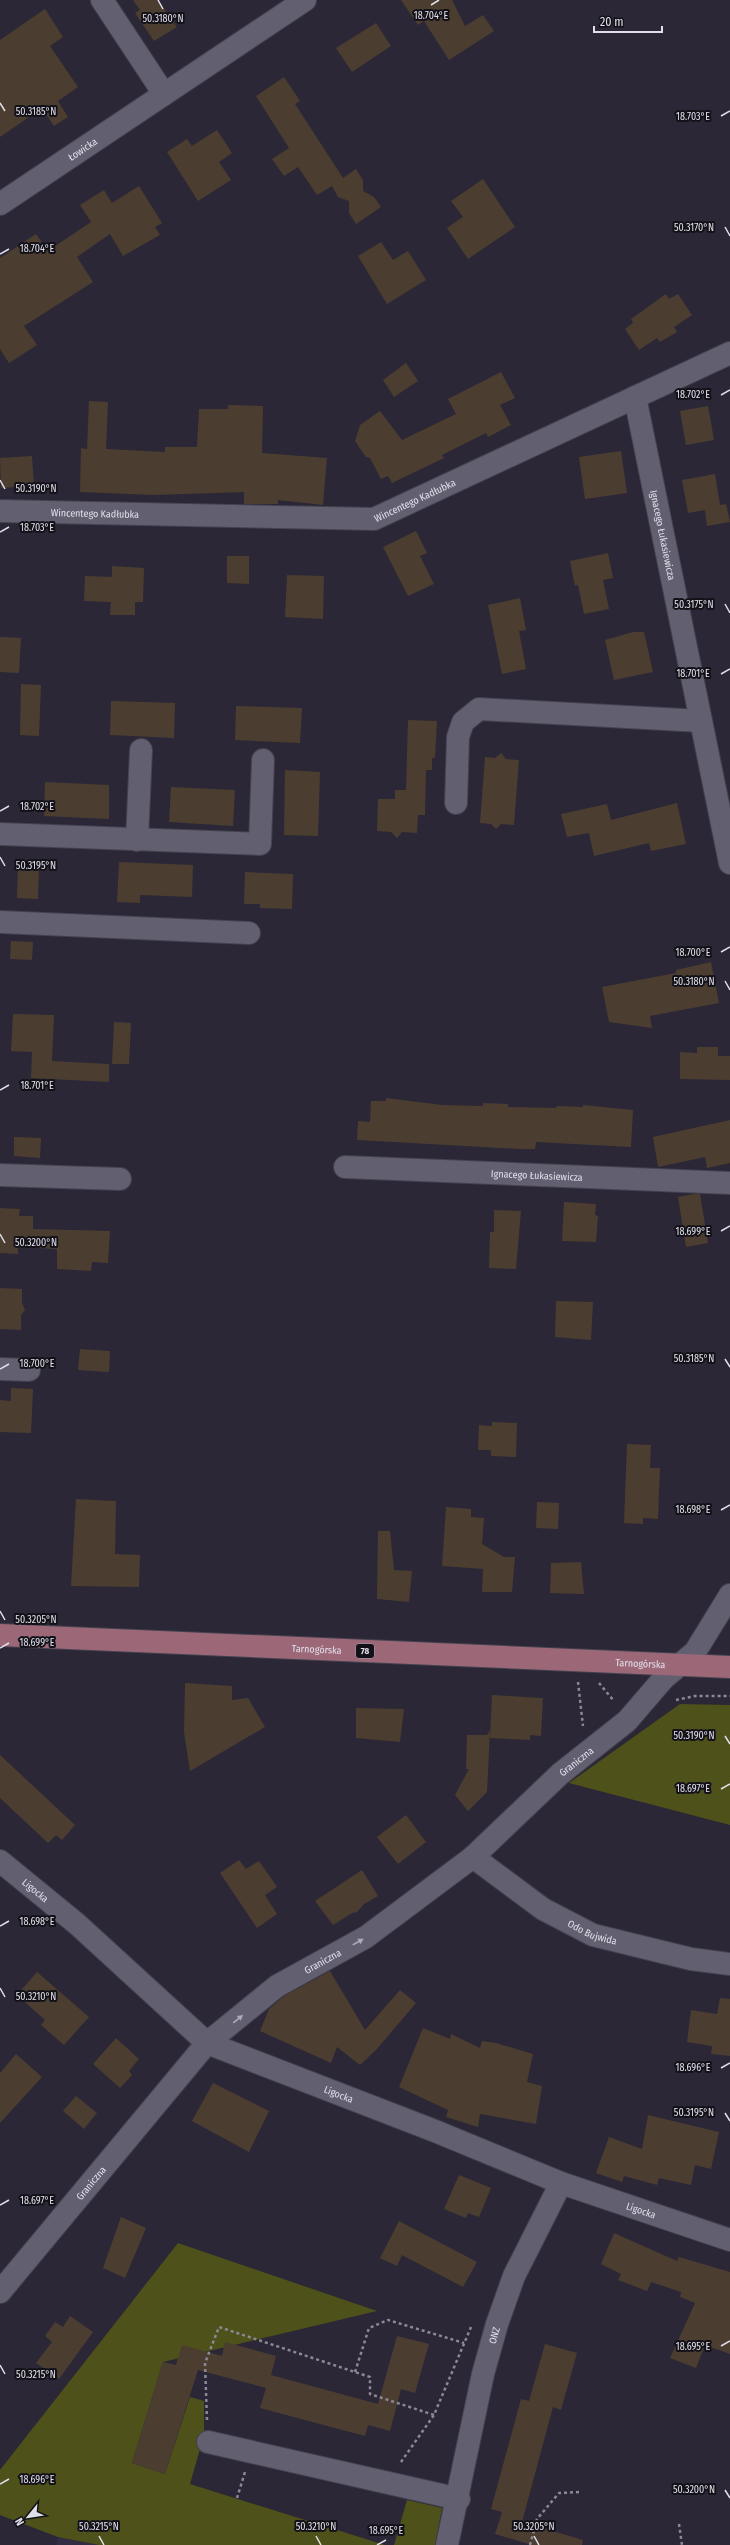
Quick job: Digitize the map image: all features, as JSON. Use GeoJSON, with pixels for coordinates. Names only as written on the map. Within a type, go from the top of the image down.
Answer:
{"type":"FeatureCollection","features":[{"type":"Feature","properties":{"kind":"main road","name":"Tarnogórska"},"geometry":{"type":"LineString","coordinates":[[0,1635],[730,1667]]}},
{"type":"Feature","properties":{"kind":"street"},"geometry":{"type":"LineString","coordinates":[[102,0],[164,94]]}},
{"type":"Feature","properties":{"kind":"street","name":"Łowicka"},"geometry":{"type":"LineString","coordinates":[[0,204],[305,0]]}},
{"type":"Feature","properties":{"kind":"street","name":"Wincentego Kadłubka"},"geometry":{"type":"LineString","coordinates":[[0,511],[374,519],[730,353]]}},
{"type":"Feature","properties":{"kind":"street","name":"Ignacego Łukasiewicza"},"geometry":{"type":"LineString","coordinates":[[635,397],[730,863]]}},
{"type":"Feature","properties":{"kind":"street"},"geometry":{"type":"LineString","coordinates":[[456,803],[458,737],[463,722],[479,709],[701,721]]}},
{"type":"Feature","properties":{"kind":"street"},"geometry":{"type":"LineString","coordinates":[[137,840],[141,750]]}},
{"type":"Feature","properties":{"kind":"street"},"geometry":{"type":"LineString","coordinates":[[0,834],[260,844],[264,760]]}},
{"type":"Feature","properties":{"kind":"street"},"geometry":{"type":"LineString","coordinates":[[0,922],[249,932]]}},
{"type":"Feature","properties":{"kind":"street","name":"Ignacego Łukasiewicza"},"geometry":{"type":"LineString","coordinates":[[345,1167],[730,1183]]}},
{"type":"Feature","properties":{"kind":"street"},"geometry":{"type":"LineString","coordinates":[[0,1175],[120,1179]]}},
{"type":"Feature","properties":{"kind":"street"},"geometry":{"type":"LineString","coordinates":[[0,1369],[29,1370]]}},
{"type":"Feature","properties":{"kind":"street","name":"Graniczna"},"geometry":{"type":"LineString","coordinates":[[0,2292],[207,2043],[277,1986],[366,1937],[473,1857],[560,1774],[627,1721],[664,1678],[695,1652],[730,1595]]}},
{"type":"Feature","properties":{"kind":"street","name":"Odo Bujwida"},"geometry":{"type":"LineString","coordinates":[[473,1857],[543,1909],[593,1935],[690,1959],[730,1964]]}},
{"type":"Feature","properties":{"kind":"street","name":"Ligocka"},"geometry":{"type":"LineString","coordinates":[[0,1861],[77,1924],[207,2043],[435,2131],[561,2183],[730,2240]]}},
{"type":"Feature","properties":{"kind":"street","name":"ONZ"},"geometry":{"type":"LineString","coordinates":[[448,2545],[459,2498],[482,2374],[497,2324],[514,2276],[561,2183]]}},
{"type":"Feature","properties":{"kind":"street"},"geometry":{"type":"LineString","coordinates":[[208,2442],[459,2498]]}},
{"type":"Feature","properties":{"kind":"path"},"geometry":{"type":"LineString","coordinates":[[672,1702],[695,1696],[730,1696]]}},
{"type":"Feature","properties":{"kind":"path"},"geometry":{"type":"LineString","coordinates":[[356,2372],[369,2328],[388,2320],[464,2343]]}},
{"type":"Feature","properties":{"kind":"path"},"geometry":{"type":"LineString","coordinates":[[387,2482],[434,2415],[473,2322]]}},
{"type":"Feature","properties":{"kind":"path"},"geometry":{"type":"LineString","coordinates":[[208,2442],[205,2363],[219,2327],[370,2377],[370,2394],[434,2415]]}},
{"type":"Feature","properties":{"kind":"path"},"geometry":{"type":"LineString","coordinates":[[530,2545],[537,2519],[559,2493],[581,2492]]}},
{"type":"Feature","properties":{"kind":"path"},"geometry":{"type":"LineString","coordinates":[[679,2524],[682,2545]]}},
{"type":"Feature","properties":{"kind":"shaded area"},"geometry":{"type":"Polygon","coordinates":[[[58,2537],[99,2545],[56,2545],[58,2537]]]}},
{"type":"Feature","properties":{"kind":"green space"},"geometry":{"type":"Polygon","coordinates":[[[680,1704],[730,1705],[730,1825],[569,1783],[680,1704]]]}},
{"type":"Feature","properties":{"kind":"green space"},"geometry":{"type":"Polygon","coordinates":[[[178,2243],[377,2311],[163,2362],[132,2463],[165,2474],[190,2397],[204,2401],[204,2435],[190,2484],[385,2545],[99,2545],[58,2537],[0,2515],[0,2470],[178,2243]]]}},
{"type":"Feature","properties":{"kind":"green space"},"geometry":{"type":"Polygon","coordinates":[[[407,2500],[442,2508],[435,2545],[394,2545],[407,2500]]]}},
{"type":"Feature","properties":{"kind":"building"},"geometry":{"type":"Polygon","coordinates":[[[133,0],[158,0],[177,27],[154,41],[135,13],[140,10],[133,0]]]}},
{"type":"Feature","properties":{"kind":"building"},"geometry":{"type":"Polygon","coordinates":[[[401,0],[452,0],[465,26],[483,15],[494,31],[449,60],[424,21],[418,25],[401,0]]]}},
{"type":"Feature","properties":{"kind":"building"},"geometry":{"type":"Polygon","coordinates":[[[45,9],[63,37],[50,46],[78,87],[58,101],[68,117],[54,126],[44,111],[41,112],[39,110],[0,137],[0,40],[45,9]]]}},
{"type":"Feature","properties":{"kind":"building"},"geometry":{"type":"Polygon","coordinates":[[[376,23],[391,46],[352,72],[336,48],[376,23]]]}},
{"type":"Feature","properties":{"kind":"building"},"geometry":{"type":"Polygon","coordinates":[[[284,77],[300,101],[295,104],[343,178],[356,169],[363,180],[363,191],[374,197],[381,207],[356,224],[349,213],[349,201],[338,197],[332,186],[317,195],[298,167],[284,176],[272,159],[289,148],[256,96],[284,77]]]}},
{"type":"Feature","properties":{"kind":"building"},"geometry":{"type":"Polygon","coordinates":[[[217,130],[232,153],[219,162],[231,180],[198,201],[167,152],[187,139],[192,146],[217,130]]]}},
{"type":"Feature","properties":{"kind":"building"},"geometry":{"type":"Polygon","coordinates":[[[483,179],[515,227],[468,259],[447,228],[463,217],[451,201],[483,179]]]}},
{"type":"Feature","properties":{"kind":"building"},"geometry":{"type":"Polygon","coordinates":[[[139,186],[162,223],[155,227],[160,235],[123,256],[110,234],[77,257],[93,282],[24,326],[37,345],[9,363],[0,349],[0,258],[36,234],[48,251],[91,222],[80,205],[104,190],[112,203],[139,186]]]}},
{"type":"Feature","properties":{"kind":"building"},"geometry":{"type":"Polygon","coordinates":[[[381,242],[393,260],[408,251],[426,280],[387,304],[358,256],[381,242]]]}},
{"type":"Feature","properties":{"kind":"building"},"geometry":{"type":"Polygon","coordinates":[[[666,294],[669,299],[678,294],[692,315],[674,327],[677,332],[660,342],[657,338],[639,350],[625,329],[633,323],[631,319],[666,294]]]}},
{"type":"Feature","properties":{"kind":"building"},"geometry":{"type":"Polygon","coordinates":[[[406,363],[418,381],[394,397],[383,380],[406,363]]]}},
{"type":"Feature","properties":{"kind":"building"},"geometry":{"type":"Polygon","coordinates":[[[501,372],[515,398],[500,405],[511,425],[488,437],[486,433],[442,455],[444,458],[392,483],[388,476],[381,479],[370,458],[366,457],[355,441],[360,425],[380,411],[402,440],[456,414],[448,399],[501,372]]]}},
{"type":"Feature","properties":{"kind":"building"},"geometry":{"type":"Polygon","coordinates":[[[89,401],[108,402],[106,449],[165,452],[165,447],[197,447],[199,409],[228,409],[228,405],[263,406],[262,453],[327,458],[323,505],[278,500],[278,504],[244,504],[244,492],[154,495],[80,492],[81,448],[87,449],[89,401]]]}},
{"type":"Feature","properties":{"kind":"building"},"geometry":{"type":"Polygon","coordinates":[[[708,406],[714,440],[686,445],[680,411],[708,406]]]}},
{"type":"Feature","properties":{"kind":"building"},"geometry":{"type":"Polygon","coordinates":[[[621,451],[627,493],[585,499],[579,457],[621,451]]]}},
{"type":"Feature","properties":{"kind":"building"},"geometry":{"type":"Polygon","coordinates":[[[32,456],[34,486],[1,488],[0,458],[32,456]]]}},
{"type":"Feature","properties":{"kind":"building"},"geometry":{"type":"Polygon","coordinates":[[[715,474],[720,505],[726,504],[730,522],[707,526],[705,510],[688,513],[682,480],[715,474]]]}},
{"type":"Feature","properties":{"kind":"building"},"geometry":{"type":"Polygon","coordinates":[[[416,531],[427,553],[420,556],[434,584],[408,596],[383,547],[416,531]]]}},
{"type":"Feature","properties":{"kind":"building"},"geometry":{"type":"Polygon","coordinates":[[[608,553],[613,578],[603,580],[609,609],[584,614],[578,585],[575,586],[570,561],[608,553]]]}},
{"type":"Feature","properties":{"kind":"building"},"geometry":{"type":"Polygon","coordinates":[[[227,556],[249,556],[249,584],[227,583],[227,556]]]}},
{"type":"Feature","properties":{"kind":"building"},"geometry":{"type":"Polygon","coordinates":[[[112,566],[144,568],[143,602],[135,602],[135,615],[110,615],[111,602],[84,601],[85,576],[112,577],[112,566]]]}},
{"type":"Feature","properties":{"kind":"building"},"geometry":{"type":"Polygon","coordinates":[[[287,575],[324,576],[323,619],[285,617],[287,575]]]}},
{"type":"Feature","properties":{"kind":"building"},"geometry":{"type":"Polygon","coordinates":[[[520,598],[526,630],[519,631],[526,669],[502,674],[488,605],[520,598]]]}},
{"type":"Feature","properties":{"kind":"building"},"geometry":{"type":"Polygon","coordinates":[[[633,632],[644,632],[653,672],[614,680],[605,640],[633,632]]]}},
{"type":"Feature","properties":{"kind":"building"},"geometry":{"type":"Polygon","coordinates":[[[0,637],[21,638],[19,673],[0,672],[0,637]]]}},
{"type":"Feature","properties":{"kind":"building"},"geometry":{"type":"Polygon","coordinates":[[[21,684],[41,685],[39,736],[20,735],[21,684]]]}},
{"type":"Feature","properties":{"kind":"building"},"geometry":{"type":"Polygon","coordinates":[[[111,701],[175,703],[174,738],[110,735],[111,701]]]}},
{"type":"Feature","properties":{"kind":"building"},"geometry":{"type":"Polygon","coordinates":[[[236,706],[302,708],[300,743],[235,740],[236,706]]]}},
{"type":"Feature","properties":{"kind":"building"},"geometry":{"type":"Polygon","coordinates":[[[408,720],[437,721],[435,758],[432,758],[432,770],[426,770],[425,815],[418,815],[417,833],[402,832],[397,838],[391,832],[377,831],[378,799],[395,799],[395,790],[406,790],[408,720]]]}},
{"type":"Feature","properties":{"kind":"building"},"geometry":{"type":"Polygon","coordinates":[[[501,753],[506,759],[519,760],[514,825],[501,824],[496,829],[491,824],[480,823],[485,757],[495,758],[501,753]]]}},
{"type":"Feature","properties":{"kind":"building"},"geometry":{"type":"Polygon","coordinates":[[[285,770],[320,772],[318,836],[284,835],[285,770]]]}},
{"type":"Feature","properties":{"kind":"building"},"geometry":{"type":"Polygon","coordinates":[[[45,782],[109,785],[109,819],[44,816],[45,782]]]}},
{"type":"Feature","properties":{"kind":"building"},"geometry":{"type":"Polygon","coordinates":[[[171,787],[235,790],[233,826],[169,822],[171,787]]]}},
{"type":"Feature","properties":{"kind":"building"},"geometry":{"type":"Polygon","coordinates":[[[677,803],[686,844],[651,851],[649,843],[594,856],[589,833],[567,837],[561,814],[607,804],[611,820],[677,803]]]}},
{"type":"Feature","properties":{"kind":"building"},"geometry":{"type":"Polygon","coordinates":[[[119,862],[193,865],[192,897],[140,895],[140,903],[117,902],[119,862]]]}},
{"type":"Feature","properties":{"kind":"building"},"geometry":{"type":"Polygon","coordinates":[[[18,866],[39,867],[38,899],[17,898],[18,866]]]}},
{"type":"Feature","properties":{"kind":"building"},"geometry":{"type":"Polygon","coordinates":[[[245,872],[293,874],[292,909],[260,908],[260,904],[244,904],[245,872]]]}},
{"type":"Feature","properties":{"kind":"building"},"geometry":{"type":"Polygon","coordinates":[[[11,941],[33,942],[32,960],[10,959],[11,941]]]}},
{"type":"Feature","properties":{"kind":"building"},"geometry":{"type":"Polygon","coordinates":[[[711,962],[719,1003],[650,1016],[652,1028],[609,1022],[602,987],[676,973],[676,970],[711,962]]]}},
{"type":"Feature","properties":{"kind":"building"},"geometry":{"type":"Polygon","coordinates":[[[13,1014],[54,1015],[52,1061],[109,1064],[109,1082],[31,1078],[32,1052],[11,1051],[13,1014]]]}},
{"type":"Feature","properties":{"kind":"building"},"geometry":{"type":"Polygon","coordinates":[[[114,1022],[131,1023],[129,1064],[112,1064],[114,1022]]]}},
{"type":"Feature","properties":{"kind":"building"},"geometry":{"type":"Polygon","coordinates":[[[697,1047],[718,1047],[718,1056],[730,1056],[730,1080],[680,1079],[680,1052],[697,1053],[697,1047]]]}},
{"type":"Feature","properties":{"kind":"building"},"geometry":{"type":"Polygon","coordinates":[[[386,1098],[442,1105],[483,1106],[483,1103],[508,1104],[508,1107],[556,1108],[557,1106],[583,1107],[583,1105],[633,1110],[631,1147],[536,1142],[535,1149],[521,1149],[357,1140],[358,1121],[370,1122],[371,1101],[386,1101],[386,1098]]]}},
{"type":"Feature","properties":{"kind":"building"},"geometry":{"type":"Polygon","coordinates":[[[730,1120],[730,1163],[707,1168],[705,1157],[658,1167],[653,1137],[730,1120]]]}},
{"type":"Feature","properties":{"kind":"building"},"geometry":{"type":"Polygon","coordinates":[[[14,1137],[41,1138],[40,1158],[14,1156],[14,1137]]]}},
{"type":"Feature","properties":{"kind":"building"},"geometry":{"type":"Polygon","coordinates":[[[700,1194],[708,1243],[686,1247],[678,1197],[700,1194]]]}},
{"type":"Feature","properties":{"kind":"building"},"geometry":{"type":"Polygon","coordinates":[[[564,1202],[596,1204],[595,1215],[598,1216],[596,1242],[562,1241],[564,1202]]]}},
{"type":"Feature","properties":{"kind":"building"},"geometry":{"type":"Polygon","coordinates":[[[0,1208],[20,1209],[19,1216],[33,1216],[33,1229],[110,1231],[108,1263],[92,1262],[91,1271],[57,1269],[57,1249],[18,1247],[18,1254],[0,1253],[0,1208]]]}},
{"type":"Feature","properties":{"kind":"building"},"geometry":{"type":"Polygon","coordinates":[[[494,1210],[521,1211],[516,1269],[489,1268],[490,1232],[494,1232],[494,1210]]]}},
{"type":"Feature","properties":{"kind":"building"},"geometry":{"type":"Polygon","coordinates":[[[0,1288],[22,1289],[22,1303],[25,1310],[21,1315],[21,1330],[0,1329],[0,1288]]]}},
{"type":"Feature","properties":{"kind":"building"},"geometry":{"type":"Polygon","coordinates":[[[556,1301],[593,1302],[591,1340],[555,1337],[556,1301]]]}},
{"type":"Feature","properties":{"kind":"building"},"geometry":{"type":"Polygon","coordinates":[[[80,1349],[110,1351],[109,1372],[78,1370],[80,1349]]]}},
{"type":"Feature","properties":{"kind":"building"},"geometry":{"type":"Polygon","coordinates":[[[11,1388],[33,1389],[31,1433],[0,1432],[0,1400],[11,1401],[11,1388]]]}},
{"type":"Feature","properties":{"kind":"building"},"geometry":{"type":"Polygon","coordinates":[[[492,1422],[517,1423],[516,1457],[491,1456],[491,1450],[478,1450],[479,1425],[492,1426],[492,1422]]]}},
{"type":"Feature","properties":{"kind":"building"},"geometry":{"type":"Polygon","coordinates":[[[627,1444],[651,1445],[650,1468],[660,1468],[658,1519],[643,1518],[643,1524],[624,1523],[627,1444]]]}},
{"type":"Feature","properties":{"kind":"building"},"geometry":{"type":"Polygon","coordinates":[[[76,1499],[116,1501],[115,1554],[140,1555],[139,1587],[71,1586],[76,1499]]]}},
{"type":"Feature","properties":{"kind":"building"},"geometry":{"type":"Polygon","coordinates":[[[537,1502],[559,1503],[558,1529],[536,1528],[537,1502]]]}},
{"type":"Feature","properties":{"kind":"building"},"geometry":{"type":"Polygon","coordinates":[[[446,1507],[471,1509],[471,1517],[484,1518],[482,1544],[504,1557],[515,1557],[512,1592],[482,1592],[483,1569],[442,1566],[446,1507]]]}},
{"type":"Feature","properties":{"kind":"building"},"geometry":{"type":"Polygon","coordinates":[[[378,1531],[390,1531],[394,1570],[412,1571],[409,1602],[377,1599],[378,1531]]]}},
{"type":"Feature","properties":{"kind":"building"},"geometry":{"type":"Polygon","coordinates":[[[581,1562],[584,1594],[550,1593],[551,1563],[581,1562]]]}},
{"type":"Feature","properties":{"kind":"building"},"geometry":{"type":"Polygon","coordinates":[[[185,1683],[232,1686],[232,1700],[248,1698],[265,1727],[190,1771],[184,1732],[185,1683]]]}},
{"type":"Feature","properties":{"kind":"building"},"geometry":{"type":"Polygon","coordinates":[[[492,1695],[543,1698],[541,1736],[530,1735],[530,1740],[490,1738],[492,1695]]]}},
{"type":"Feature","properties":{"kind":"building"},"geometry":{"type":"Polygon","coordinates":[[[356,1708],[404,1709],[400,1742],[356,1738],[356,1708]]]}},
{"type":"Feature","properties":{"kind":"building"},"geometry":{"type":"Polygon","coordinates":[[[490,1730],[487,1792],[468,1811],[455,1795],[469,1769],[466,1769],[467,1735],[487,1735],[490,1730]]]}},
{"type":"Feature","properties":{"kind":"building"},"geometry":{"type":"Polygon","coordinates":[[[0,1755],[75,1825],[62,1840],[56,1835],[48,1843],[0,1798],[0,1755]]]}},
{"type":"Feature","properties":{"kind":"building"},"geometry":{"type":"Polygon","coordinates":[[[406,1815],[426,1842],[398,1864],[377,1837],[406,1815]]]}},
{"type":"Feature","properties":{"kind":"building"},"geometry":{"type":"Polygon","coordinates":[[[239,1860],[246,1869],[259,1861],[277,1887],[265,1895],[277,1914],[257,1928],[220,1873],[239,1860]]]}},
{"type":"Feature","properties":{"kind":"building"},"geometry":{"type":"Polygon","coordinates":[[[362,1870],[378,1896],[364,1904],[357,1912],[352,1913],[333,1925],[315,1901],[362,1870]]]}},
{"type":"Feature","properties":{"kind":"building"},"geometry":{"type":"Polygon","coordinates":[[[330,1971],[365,2030],[400,1990],[416,2003],[376,2050],[360,2065],[337,2047],[331,2063],[260,2031],[269,2009],[284,1996],[330,1971]]]}},
{"type":"Feature","properties":{"kind":"building"},"geometry":{"type":"Polygon","coordinates":[[[37,1972],[89,2017],[64,2045],[41,2025],[45,2020],[17,1995],[37,1972]]]}},
{"type":"Feature","properties":{"kind":"building"},"geometry":{"type":"Polygon","coordinates":[[[720,1998],[730,1999],[730,2056],[711,2054],[712,2046],[687,2042],[691,2010],[717,2014],[720,1998]]]}},
{"type":"Feature","properties":{"kind":"building"},"geometry":{"type":"Polygon","coordinates":[[[423,2028],[450,2039],[451,2034],[480,2048],[482,2041],[496,2043],[533,2054],[527,2082],[542,2086],[536,2124],[480,2114],[478,2127],[446,2117],[448,2110],[399,2087],[423,2028]]]}},
{"type":"Feature","properties":{"kind":"building"},"geometry":{"type":"Polygon","coordinates":[[[116,2038],[139,2059],[129,2071],[132,2075],[120,2088],[93,2064],[116,2038]]]}},
{"type":"Feature","properties":{"kind":"building"},"geometry":{"type":"Polygon","coordinates":[[[16,2054],[42,2077],[0,2123],[0,2073],[16,2054]]]}},
{"type":"Feature","properties":{"kind":"building"},"geometry":{"type":"Polygon","coordinates":[[[213,2083],[269,2111],[249,2152],[192,2121],[213,2083]]]}},
{"type":"Feature","properties":{"kind":"building"},"geometry":{"type":"Polygon","coordinates":[[[76,2096],[97,2113],[84,2129],[63,2111],[76,2096]]]}},
{"type":"Feature","properties":{"kind":"building"},"geometry":{"type":"Polygon","coordinates":[[[648,2115],[719,2132],[711,2169],[695,2165],[691,2185],[659,2178],[657,2185],[624,2176],[622,2182],[596,2173],[609,2137],[642,2149],[648,2115]]]}},
{"type":"Feature","properties":{"kind":"building"},"geometry":{"type":"Polygon","coordinates":[[[459,2175],[491,2188],[479,2217],[468,2213],[466,2218],[444,2209],[459,2175]]]}},
{"type":"Feature","properties":{"kind":"building"},"geometry":{"type":"Polygon","coordinates":[[[121,2217],[146,2228],[125,2278],[103,2268],[121,2217]]]}},
{"type":"Feature","properties":{"kind":"building"},"geometry":{"type":"Polygon","coordinates":[[[399,2221],[477,2262],[463,2287],[402,2255],[397,2266],[380,2258],[399,2221]]]}},
{"type":"Feature","properties":{"kind":"building"},"geometry":{"type":"Polygon","coordinates":[[[614,2233],[677,2261],[679,2257],[730,2272],[730,2354],[705,2345],[696,2368],[670,2358],[695,2303],[680,2297],[681,2292],[651,2282],[647,2291],[618,2280],[621,2274],[601,2264],[614,2233]]]}},
{"type":"Feature","properties":{"kind":"building"},"geometry":{"type":"Polygon","coordinates":[[[70,2316],[93,2332],[59,2379],[36,2363],[52,2342],[45,2336],[55,2322],[63,2327],[70,2316]]]}},
{"type":"Feature","properties":{"kind":"building"},"geometry":{"type":"Polygon","coordinates":[[[397,2336],[429,2344],[415,2393],[401,2389],[390,2431],[368,2425],[365,2436],[260,2408],[266,2388],[198,2370],[165,2474],[132,2463],[163,2362],[176,2365],[182,2345],[222,2356],[225,2342],[276,2356],[271,2375],[378,2404],[397,2336]]]}},
{"type":"Feature","properties":{"kind":"building"},"geometry":{"type":"Polygon","coordinates":[[[545,2344],[577,2353],[561,2410],[553,2407],[522,2522],[583,2540],[582,2545],[532,2545],[495,2534],[502,2512],[491,2509],[521,2399],[529,2401],[545,2344]]]}}]}
